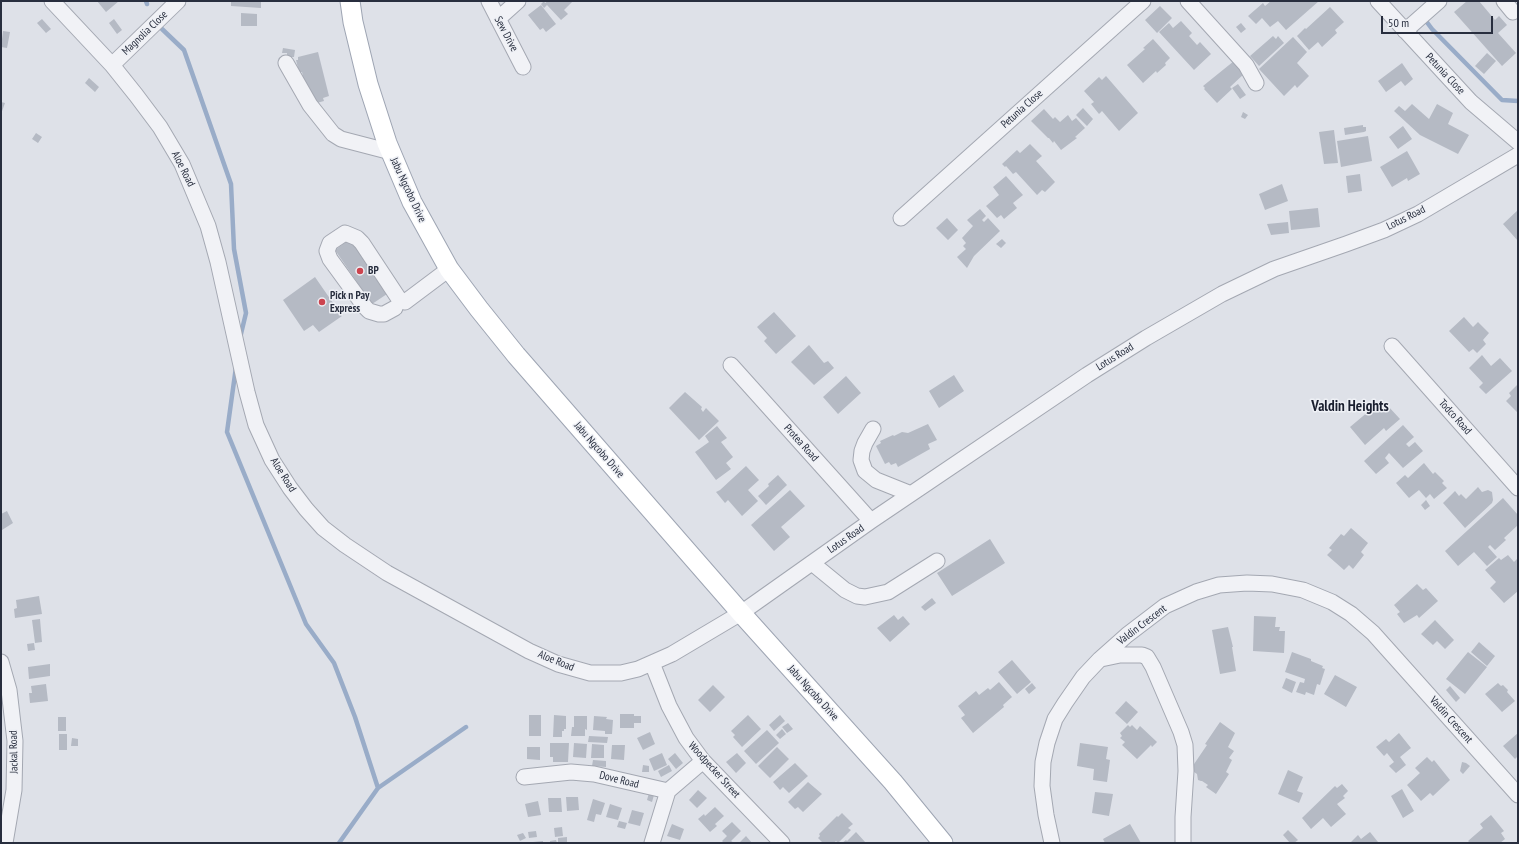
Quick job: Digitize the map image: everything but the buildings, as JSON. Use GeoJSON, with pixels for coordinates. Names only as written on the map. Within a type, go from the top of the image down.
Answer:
{"type":"FeatureCollection","features":[{"type":"Feature","properties":{"kind":"main road","name":"Jabu Ngcobo Drive"},"geometry":{"type":"LineString","coordinates":[[350,1],[353,22],[368,84],[390,152],[412,202],[449,269],[516,355],[741,613],[893,782],[943,843]]}},
{"type":"Feature","properties":{"kind":"street","name":"Aloe Road"},"geometry":{"type":"LineString","coordinates":[[52,1],[112,65],[160,127],[182,164],[208,226],[218,262],[246,392],[256,425],[272,460],[290,488],[306,509],[324,528],[344,545],[387,573],[529,650],[558,664],[590,673],[606,674],[627,672],[652,663],[672,654],[741,613]]}},
{"type":"Feature","properties":{"kind":"street","name":"Magnolia Close"},"geometry":{"type":"LineString","coordinates":[[112,65],[178,1]]}},
{"type":"Feature","properties":{"kind":"street","name":"Sew Drive"},"geometry":{"type":"LineString","coordinates":[[489,1],[523,67]]}},
{"type":"Feature","properties":{"kind":"street"},"geometry":{"type":"LineString","coordinates":[[498,19],[518,1]]}},
{"type":"Feature","properties":{"kind":"street","name":"Petunia Close"},"geometry":{"type":"LineString","coordinates":[[901,218],[1143,1]]}},
{"type":"Feature","properties":{"kind":"street"},"geometry":{"type":"LineString","coordinates":[[1188,1],[1246,65],[1256,83]]}},
{"type":"Feature","properties":{"kind":"street","name":"Petunia Close"},"geometry":{"type":"LineString","coordinates":[[1378,1],[1470,102],[1518,142]]}},
{"type":"Feature","properties":{"kind":"street"},"geometry":{"type":"LineString","coordinates":[[1405,31],[1439,1]]}},
{"type":"Feature","properties":{"kind":"street"},"geometry":{"type":"LineString","coordinates":[[286,63],[310,105],[333,134],[340,139],[390,152]]}},
{"type":"Feature","properties":{"kind":"street","name":"Lotus Road"},"geometry":{"type":"LineString","coordinates":[[741,613],[871,521],[1087,374],[1146,338],[1222,294],[1274,269],[1384,230],[1418,214],[1518,155]]}},
{"type":"Feature","properties":{"kind":"street"},"geometry":{"type":"LineString","coordinates":[[400,303],[362,243],[357,238],[345,233],[330,243],[327,251],[330,259],[365,307],[369,311],[379,314],[384,314],[400,303],[449,269]]}},
{"type":"Feature","properties":{"kind":"street","name":"Todco Road"},"geometry":{"type":"LineString","coordinates":[[1392,346],[1518,488]]}},
{"type":"Feature","properties":{"kind":"street","name":"Protea Road"},"geometry":{"type":"LineString","coordinates":[[731,365],[871,521]]}},
{"type":"Feature","properties":{"kind":"street"},"geometry":{"type":"LineString","coordinates":[[873,429],[862,451],[861,460],[863,466],[870,476],[876,480],[911,494]]}},
{"type":"Feature","properties":{"kind":"street"},"geometry":{"type":"LineString","coordinates":[[812,563],[845,590],[857,596],[864,597],[888,592],[937,561]]}},
{"type":"Feature","properties":{"kind":"street","name":"Valdin Crescent"},"geometry":{"type":"LineString","coordinates":[[1052,843],[1042,786],[1043,762],[1047,743],[1055,719],[1064,703],[1083,677],[1100,659],[1166,606],[1196,592],[1219,585],[1247,583],[1272,584],[1303,590],[1332,602],[1351,614],[1373,633],[1518,795]]}},
{"type":"Feature","properties":{"kind":"street"},"geometry":{"type":"LineString","coordinates":[[1100,659],[1120,655],[1142,655],[1147,657],[1153,667],[1186,746],[1183,843]]}},
{"type":"Feature","properties":{"kind":"street","name":"Jackal Road"},"geometry":{"type":"LineString","coordinates":[[1,662],[9,690],[13,717],[15,768],[7,792],[5,843]]}},
{"type":"Feature","properties":{"kind":"street","name":"Woodpecker Street"},"geometry":{"type":"LineString","coordinates":[[652,663],[678,726],[703,761],[782,843]]}},
{"type":"Feature","properties":{"kind":"street"},"geometry":{"type":"LineString","coordinates":[[652,843],[668,792],[703,761]]}},
{"type":"Feature","properties":{"kind":"street","name":"Dove Road"},"geometry":{"type":"LineString","coordinates":[[524,777],[571,772],[594,774],[668,792]]}},
{"type":"Feature","properties":{"kind":"waterway"},"geometry":{"type":"LineString","coordinates":[[1426,21],[1432,29],[1502,100],[1518,101]]}},
{"type":"Feature","properties":{"kind":"waterway"},"geometry":{"type":"LineString","coordinates":[[162,29],[184,50],[231,184],[234,249],[246,313],[240,338]]}},
{"type":"Feature","properties":{"kind":"waterway"},"geometry":{"type":"LineString","coordinates":[[236,367],[227,432],[306,624],[334,663],[355,717],[378,788]]}},
{"type":"Feature","properties":{"kind":"waterway"},"geometry":{"type":"LineString","coordinates":[[339,843],[378,788],[466,727]]}},
{"type":"Feature","properties":{"kind":"place","name":"BP"},"geometry":{"type":"Point","coordinates":[360,271]}},
{"type":"Feature","properties":{"kind":"place","name":"Pick n Pay Express"},"geometry":{"type":"Point","coordinates":[322,302]}},
{"type":"Feature","properties":{"kind":"district","name":"Valdin Heights"},"geometry":{"type":"Point","coordinates":[1350,407]}}]}
